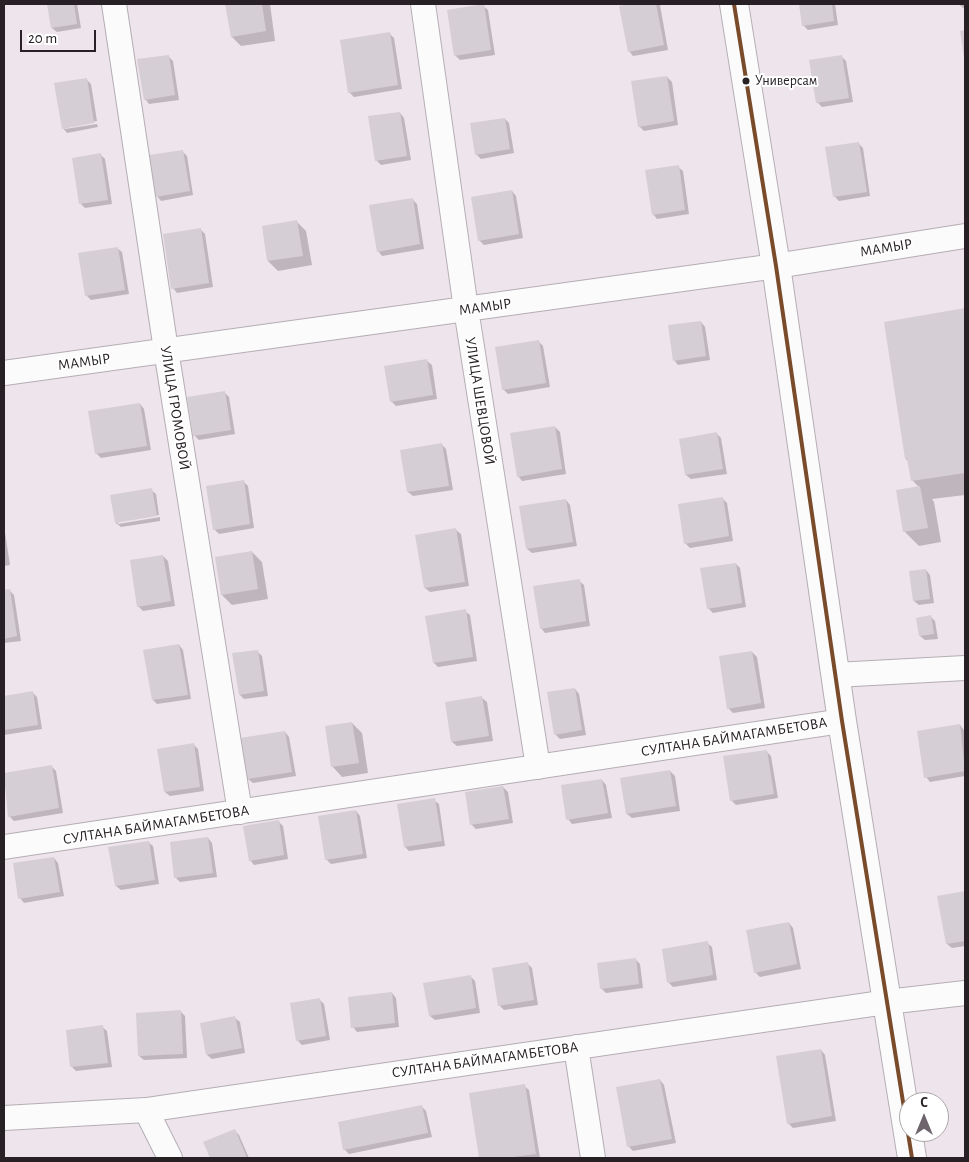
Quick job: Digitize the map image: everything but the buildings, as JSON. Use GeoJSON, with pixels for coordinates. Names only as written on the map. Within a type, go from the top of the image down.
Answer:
{"type":"FeatureCollection","features":[{"type":"Feature","properties":{"kind":"main road"},"geometry":{"type":"LineString","coordinates":[[734,4],[776,266],[842,721],[912,1158]]}},
{"type":"Feature","properties":{"kind":"street","name":"УЛИЦА ГРОМОВОЙ"},"geometry":{"type":"LineString","coordinates":[[114,4],[166,350],[240,812]]}},
{"type":"Feature","properties":{"kind":"street","name":"УЛИЦА ШЕВЦОВОЙ"},"geometry":{"type":"LineString","coordinates":[[423,4],[466,309],[538,767]]}},
{"type":"Feature","properties":{"kind":"street","name":"МАМЫР"},"geometry":{"type":"LineString","coordinates":[[4,374],[776,266],[965,236]]}},
{"type":"Feature","properties":{"kind":"street"},"geometry":{"type":"LineString","coordinates":[[835,675],[965,668]]}},
{"type":"Feature","properties":{"kind":"street","name":"СУЛТАНА БАЙМАГАМБЕТОВА"},"geometry":{"type":"LineString","coordinates":[[4,848],[842,721]]}},
{"type":"Feature","properties":{"kind":"street","name":"СУЛТАНА БАЙМАГАМБЕТОВА"},"geometry":{"type":"LineString","coordinates":[[4,1118],[146,1110],[887,1002],[965,993]]}},
{"type":"Feature","properties":{"kind":"street"},"geometry":{"type":"LineString","coordinates":[[576,1047],[594,1158]]}},
{"type":"Feature","properties":{"kind":"street"},"geometry":{"type":"LineString","coordinates":[[146,1110],[170,1158]]}},
{"type":"Feature","properties":{"kind":"transit line"},"geometry":{"type":"LineString","coordinates":[[734,4],[776,266],[842,721],[912,1158]]}},
{"type":"Feature","properties":{"kind":"place","name":"Универсам"},"geometry":{"type":"Point","coordinates":[746,81]}}]}
